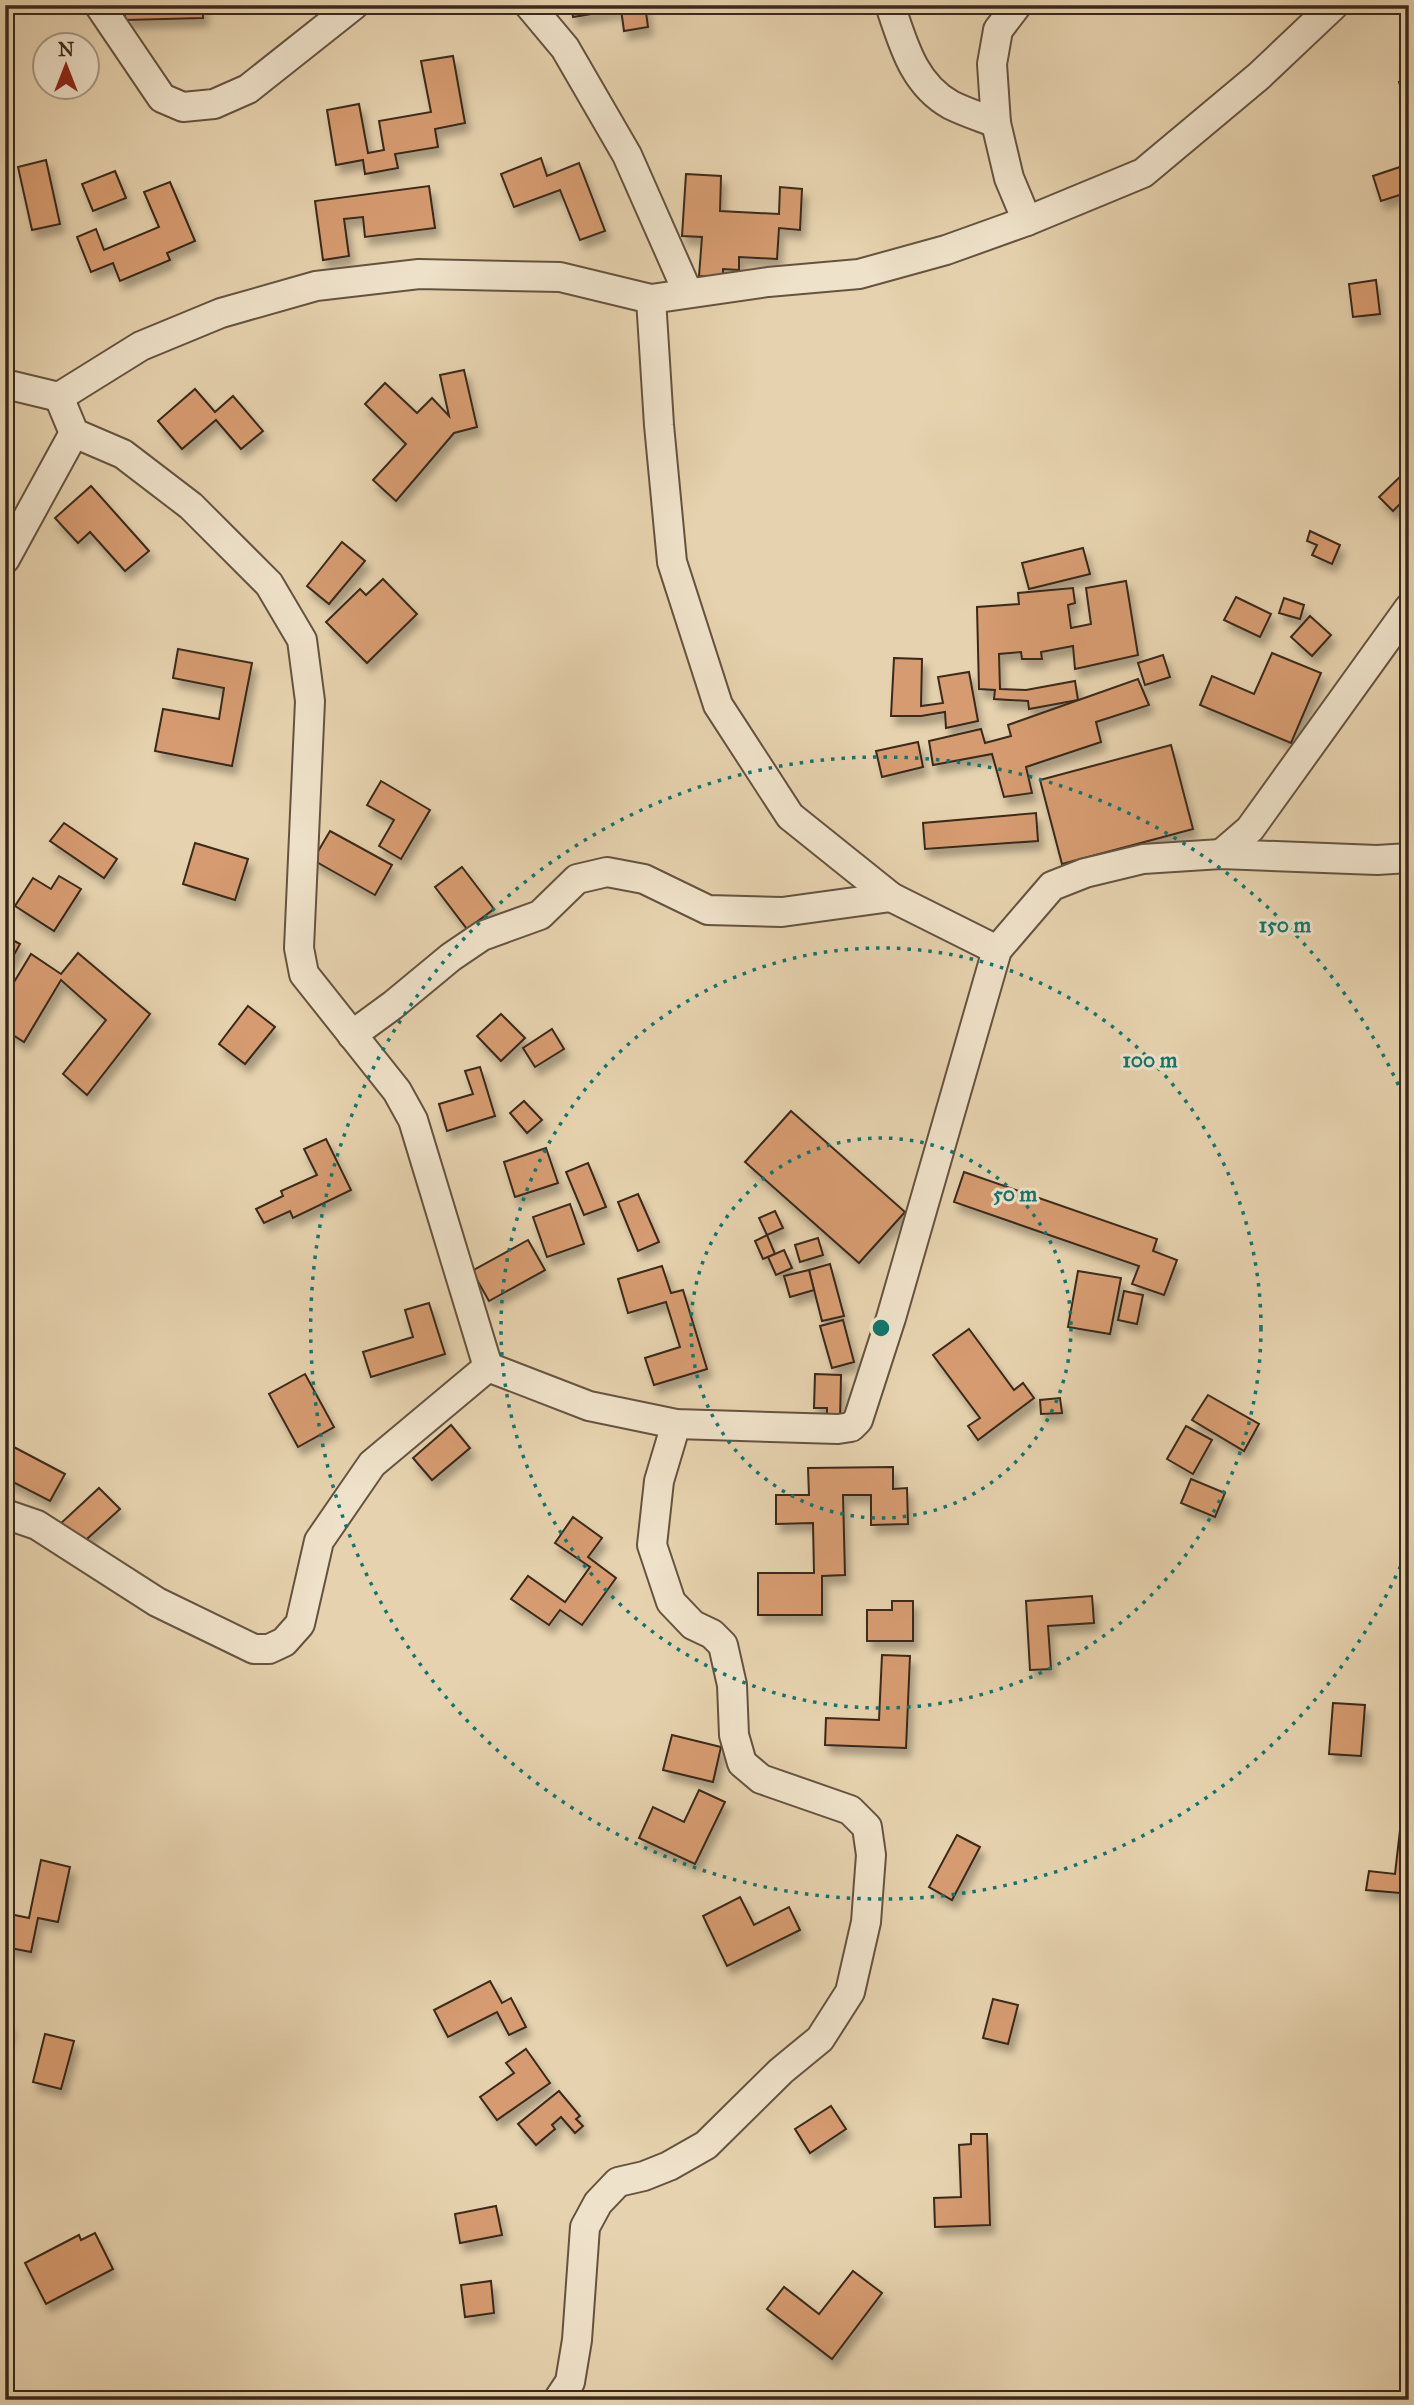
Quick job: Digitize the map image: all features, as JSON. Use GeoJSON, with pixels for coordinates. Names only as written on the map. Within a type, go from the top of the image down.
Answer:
{"type":"FeatureCollection","features":[{"type":"Feature","properties":{"kind":"street"},"geometry":{"type":"LineString","coordinates":[[99,5],[162,98],[183,107],[214,104],[248,89],[355,5]]}},
{"type":"Feature","properties":{"kind":"street"},"geometry":{"type":"LineString","coordinates":[[529,5],[565,48],[627,155],[688,293]]}},
{"type":"Feature","properties":{"kind":"street"},"geometry":{"type":"LineString","coordinates":[[890,5],[910,63],[926,86],[950,104],[996,123]]}},
{"type":"Feature","properties":{"kind":"street"},"geometry":{"type":"LineString","coordinates":[[1017,5],[998,30],[992,64],[996,123],[1009,178],[1027,221]]}},
{"type":"Feature","properties":{"kind":"street"},"geometry":{"type":"LineString","coordinates":[[5,384],[59,397],[141,346],[221,313],[316,286],[419,274],[560,276],[651,299],[768,282],[859,274],[946,250],[1027,221],[1143,173],[1259,76],[1334,5]]}},
{"type":"Feature","properties":{"kind":"street"},"geometry":{"type":"LineString","coordinates":[[651,299],[659,425],[673,562],[718,705],[790,816],[891,897],[997,950]]}},
{"type":"Feature","properties":{"kind":"street"},"geometry":{"type":"LineString","coordinates":[[59,397],[74,433],[123,454],[191,506],[269,584],[302,640],[310,701],[299,948],[304,974],[397,1091],[413,1119],[488,1367]]}},
{"type":"Feature","properties":{"kind":"street"},"geometry":{"type":"LineString","coordinates":[[5,559],[74,433]]}},
{"type":"Feature","properties":{"kind":"street"},"geometry":{"type":"LineString","coordinates":[[1221,854],[1250,829],[1409,608]]}},
{"type":"Feature","properties":{"kind":"street"},"geometry":{"type":"LineString","coordinates":[[488,1367],[589,1406],[676,1424],[838,1429],[851,1427],[858,1420],[891,1318],[997,950],[1052,886],[1085,873],[1143,859],[1221,854],[1377,860],[1409,858]]}},
{"type":"Feature","properties":{"kind":"street"},"geometry":{"type":"LineString","coordinates":[[352,1035],[482,936],[540,915],[577,879],[607,872],[644,879],[708,910],[782,912],[891,897]]}},
{"type":"Feature","properties":{"kind":"street"},"geometry":{"type":"LineString","coordinates":[[5,1514],[37,1525],[157,1602],[254,1650],[270,1650],[284,1642],[300,1624],[319,1541],[372,1464],[488,1367]]}},
{"type":"Feature","properties":{"kind":"street"},"geometry":{"type":"LineString","coordinates":[[558,2400],[570,2382],[577,2340],[585,2227],[597,2203],[618,2182],[669,2166],[706,2145],[781,2071],[820,2039],[850,1992],[866,1922],[871,1855],[867,1827],[850,1810],[761,1779],[741,1763],[734,1735],[732,1685],[723,1645],[712,1634],[693,1625],[671,1602],[652,1545],[659,1481],[676,1424]]}},
{"type":"Feature","properties":{"kind":"building"},"geometry":{"type":"Polygon","coordinates":[[[125,5],[203,5],[203,18],[125,20],[125,5]]]}},
{"type":"Feature","properties":{"kind":"building"},"geometry":{"type":"Polygon","coordinates":[[[571,5],[645,5],[648,27],[624,31],[621,9],[573,17],[571,5]]]}},
{"type":"Feature","properties":{"kind":"building"},"geometry":{"type":"Polygon","coordinates":[[[453,56],[465,123],[435,129],[438,147],[395,154],[398,168],[365,174],[363,160],[336,165],[327,110],[359,104],[368,153],[384,150],[379,121],[431,112],[421,61],[453,56]]]}},
{"type":"Feature","properties":{"kind":"building"},"geometry":{"type":"Polygon","coordinates":[[[1409,79],[1409,114],[1399,82],[1409,79]]]}},
{"type":"Feature","properties":{"kind":"building"},"geometry":{"type":"Polygon","coordinates":[[[541,158],[547,176],[579,163],[605,231],[580,240],[560,190],[514,207],[501,174],[541,158]]]}},
{"type":"Feature","properties":{"kind":"building"},"geometry":{"type":"Polygon","coordinates":[[[46,160],[60,224],[32,230],[18,167],[46,160]]]}},
{"type":"Feature","properties":{"kind":"building"},"geometry":{"type":"Polygon","coordinates":[[[1409,164],[1409,192],[1381,201],[1373,176],[1409,164]]]}},
{"type":"Feature","properties":{"kind":"building"},"geometry":{"type":"Polygon","coordinates":[[[115,171],[126,198],[93,211],[82,184],[115,171]]]}},
{"type":"Feature","properties":{"kind":"building"},"geometry":{"type":"Polygon","coordinates":[[[686,174],[721,176],[720,211],[779,214],[780,187],[802,189],[800,230],[779,228],[777,259],[739,257],[739,270],[723,269],[723,277],[699,276],[702,237],[682,236],[686,174]]]}},
{"type":"Feature","properties":{"kind":"building"},"geometry":{"type":"Polygon","coordinates":[[[170,182],[195,241],[167,253],[170,260],[120,281],[113,263],[91,272],[77,237],[96,229],[104,250],[159,227],[144,192],[170,182]]]}},
{"type":"Feature","properties":{"kind":"building"},"geometry":{"type":"Polygon","coordinates":[[[429,186],[435,228],[365,237],[363,217],[344,219],[349,256],[323,260],[315,201],[429,186]]]}},
{"type":"Feature","properties":{"kind":"building"},"geometry":{"type":"Polygon","coordinates":[[[1376,280],[1380,314],[1353,317],[1349,284],[1376,280]]]}},
{"type":"Feature","properties":{"kind":"building"},"geometry":{"type":"Polygon","coordinates":[[[464,370],[477,427],[454,433],[396,501],[373,480],[406,444],[365,404],[385,383],[417,413],[432,398],[449,416],[440,375],[464,370]]]}},
{"type":"Feature","properties":{"kind":"building"},"geometry":{"type":"Polygon","coordinates":[[[195,389],[215,412],[233,396],[263,431],[241,449],[216,420],[182,449],[158,421],[195,389]]]}},
{"type":"Feature","properties":{"kind":"building"},"geometry":{"type":"Polygon","coordinates":[[[1403,474],[1409,480],[1409,509],[1402,502],[1393,511],[1379,497],[1403,474]]]}},
{"type":"Feature","properties":{"kind":"building"},"geometry":{"type":"Polygon","coordinates":[[[91,486],[149,551],[125,571],[90,532],[78,543],[55,518],[91,486]]]}},
{"type":"Feature","properties":{"kind":"building"},"geometry":{"type":"Polygon","coordinates":[[[1310,531],[1340,545],[1332,564],[1312,555],[1317,545],[1307,541],[1310,531]]]}},
{"type":"Feature","properties":{"kind":"building"},"geometry":{"type":"Polygon","coordinates":[[[342,542],[365,561],[329,604],[307,586],[342,542]]]}},
{"type":"Feature","properties":{"kind":"building"},"geometry":{"type":"Polygon","coordinates":[[[1083,548],[1090,574],[1029,589],[1022,563],[1083,548]]]}},
{"type":"Feature","properties":{"kind":"building"},"geometry":{"type":"Polygon","coordinates":[[[383,579],[417,614],[367,663],[326,622],[360,589],[366,595],[383,579]]]}},
{"type":"Feature","properties":{"kind":"building"},"geometry":{"type":"Polygon","coordinates":[[[1126,581],[1138,655],[1075,669],[1073,646],[1041,652],[1042,659],[1022,659],[1021,652],[999,654],[1000,689],[1026,690],[1075,681],[1078,700],[1029,709],[1028,701],[994,699],[995,690],[979,689],[977,607],[1019,604],[1018,593],[1073,588],[1075,603],[1068,605],[1071,628],[1091,624],[1086,588],[1126,581]]]}},
{"type":"Feature","properties":{"kind":"building"},"geometry":{"type":"Polygon","coordinates":[[[1236,597],[1271,614],[1260,637],[1224,620],[1236,597]]]}},
{"type":"Feature","properties":{"kind":"building"},"geometry":{"type":"Polygon","coordinates":[[[1284,598],[1304,605],[1300,619],[1279,613],[1284,598]]]}},
{"type":"Feature","properties":{"kind":"building"},"geometry":{"type":"Polygon","coordinates":[[[1310,616],[1331,635],[1312,656],[1291,637],[1310,616]]]}},
{"type":"Feature","properties":{"kind":"building"},"geometry":{"type":"Polygon","coordinates":[[[178,649],[252,663],[232,766],[155,751],[163,709],[219,719],[224,688],[173,678],[178,649]]]}},
{"type":"Feature","properties":{"kind":"building"},"geometry":{"type":"Polygon","coordinates":[[[1272,653],[1321,673],[1291,743],[1200,705],[1212,676],[1254,694],[1272,653]]]}},
{"type":"Feature","properties":{"kind":"building"},"geometry":{"type":"Polygon","coordinates":[[[1163,655],[1170,677],[1145,685],[1138,663],[1163,655]]]}},
{"type":"Feature","properties":{"kind":"building"},"geometry":{"type":"Polygon","coordinates":[[[894,658],[922,659],[921,706],[943,703],[938,677],[969,672],[978,721],[946,728],[945,712],[921,716],[891,716],[894,658]]]}},
{"type":"Feature","properties":{"kind":"building"},"geometry":{"type":"Polygon","coordinates":[[[1138,679],[1149,705],[1096,722],[1101,742],[1026,767],[1032,793],[1004,797],[992,754],[933,765],[929,741],[981,729],[985,743],[1011,736],[1008,725],[1138,679]]]}},
{"type":"Feature","properties":{"kind":"building"},"geometry":{"type":"Polygon","coordinates":[[[918,742],[923,767],[882,777],[876,751],[918,742]]]}},
{"type":"Feature","properties":{"kind":"building"},"geometry":{"type":"Polygon","coordinates":[[[1171,745],[1193,829],[1062,864],[1040,780],[1171,745]]]}},
{"type":"Feature","properties":{"kind":"building"},"geometry":{"type":"Polygon","coordinates":[[[381,781],[430,810],[401,859],[379,846],[394,820],[367,805],[381,781]]]}},
{"type":"Feature","properties":{"kind":"building"},"geometry":{"type":"Polygon","coordinates":[[[1036,813],[1038,841],[925,849],[923,823],[1036,813]]]}},
{"type":"Feature","properties":{"kind":"building"},"geometry":{"type":"Polygon","coordinates":[[[64,823],[117,859],[104,878],[50,841],[64,823]]]}},
{"type":"Feature","properties":{"kind":"building"},"geometry":{"type":"Polygon","coordinates":[[[330,831],[392,865],[375,895],[313,860],[330,831]]]}},
{"type":"Feature","properties":{"kind":"building"},"geometry":{"type":"Polygon","coordinates":[[[195,843],[248,859],[235,900],[183,884],[195,843]]]}},
{"type":"Feature","properties":{"kind":"building"},"geometry":{"type":"Polygon","coordinates":[[[462,867],[494,909],[467,929],[435,887],[462,867]]]}},
{"type":"Feature","properties":{"kind":"building"},"geometry":{"type":"Polygon","coordinates":[[[59,876],[81,889],[54,931],[15,906],[33,878],[51,889],[59,876]]]}},
{"type":"Feature","properties":{"kind":"building"},"geometry":{"type":"Polygon","coordinates":[[[5,936],[20,944],[5,971],[5,936]]]}},
{"type":"Feature","properties":{"kind":"building"},"geometry":{"type":"Polygon","coordinates":[[[78,953],[150,1014],[87,1095],[63,1074],[106,1020],[61,980],[24,1042],[5,1030],[5,997],[31,954],[61,974],[78,953]]]}},
{"type":"Feature","properties":{"kind":"building"},"geometry":{"type":"Polygon","coordinates":[[[248,1006],[275,1027],[245,1064],[219,1044],[248,1006]]]}},
{"type":"Feature","properties":{"kind":"building"},"geometry":{"type":"Polygon","coordinates":[[[501,1014],[525,1038],[501,1061],[477,1036],[501,1014]]]}},
{"type":"Feature","properties":{"kind":"building"},"geometry":{"type":"Polygon","coordinates":[[[552,1029],[564,1049],[535,1067],[523,1048],[552,1029]]]}},
{"type":"Feature","properties":{"kind":"building"},"geometry":{"type":"Polygon","coordinates":[[[480,1067],[495,1116],[447,1131],[439,1104],[473,1094],[465,1071],[480,1067]]]}},
{"type":"Feature","properties":{"kind":"building"},"geometry":{"type":"Polygon","coordinates":[[[524,1101],[542,1120],[527,1133],[510,1113],[524,1101]]]}},
{"type":"Feature","properties":{"kind":"building"},"geometry":{"type":"Polygon","coordinates":[[[791,1111],[905,1212],[859,1263],[745,1162],[791,1111]]]}},
{"type":"Feature","properties":{"kind":"building"},"geometry":{"type":"Polygon","coordinates":[[[326,1139],[351,1190],[293,1218],[290,1211],[264,1223],[256,1209],[283,1196],[281,1191],[317,1175],[304,1149],[326,1139]]]}},
{"type":"Feature","properties":{"kind":"building"},"geometry":{"type":"Polygon","coordinates":[[[546,1148],[558,1183],[515,1197],[504,1162],[546,1148]]]}},
{"type":"Feature","properties":{"kind":"building"},"geometry":{"type":"Polygon","coordinates":[[[588,1163],[606,1207],[584,1215],[566,1172],[588,1163]]]}},
{"type":"Feature","properties":{"kind":"building"},"geometry":{"type":"Polygon","coordinates":[[[964,1172],[1157,1239],[1153,1251],[1177,1260],[1164,1295],[1132,1284],[1139,1266],[954,1202],[964,1172]]]}},
{"type":"Feature","properties":{"kind":"building"},"geometry":{"type":"Polygon","coordinates":[[[638,1194],[659,1242],[638,1251],[618,1202],[638,1194]]]}},
{"type":"Feature","properties":{"kind":"building"},"geometry":{"type":"Polygon","coordinates":[[[570,1204],[584,1244],[547,1257],[533,1217],[570,1204]]]}},
{"type":"Feature","properties":{"kind":"building"},"geometry":{"type":"Polygon","coordinates":[[[775,1211],[783,1228],[767,1235],[759,1218],[775,1211]]]}},
{"type":"Feature","properties":{"kind":"building"},"geometry":{"type":"Polygon","coordinates":[[[767,1235],[775,1254],[763,1259],[755,1241],[767,1235]]]}},
{"type":"Feature","properties":{"kind":"building"},"geometry":{"type":"Polygon","coordinates":[[[818,1238],[823,1255],[800,1262],[795,1245],[818,1238]]]}},
{"type":"Feature","properties":{"kind":"building"},"geometry":{"type":"Polygon","coordinates":[[[528,1240],[545,1270],[489,1301],[472,1271],[528,1240]]]}},
{"type":"Feature","properties":{"kind":"building"},"geometry":{"type":"Polygon","coordinates":[[[784,1250],[792,1268],[776,1275],[768,1257],[784,1250]]]}},
{"type":"Feature","properties":{"kind":"building"},"geometry":{"type":"Polygon","coordinates":[[[830,1264],[844,1316],[822,1321],[809,1270],[830,1264]]]}},
{"type":"Feature","properties":{"kind":"building"},"geometry":{"type":"Polygon","coordinates":[[[662,1266],[671,1293],[683,1290],[707,1369],[654,1385],[645,1358],[680,1347],[666,1302],[628,1313],[618,1279],[662,1266]]]}},
{"type":"Feature","properties":{"kind":"building"},"geometry":{"type":"Polygon","coordinates":[[[809,1270],[814,1290],[790,1297],[784,1276],[809,1270]]]}},
{"type":"Feature","properties":{"kind":"building"},"geometry":{"type":"Polygon","coordinates":[[[1078,1271],[1121,1278],[1110,1334],[1068,1327],[1078,1271]]]}},
{"type":"Feature","properties":{"kind":"building"},"geometry":{"type":"Polygon","coordinates":[[[1124,1291],[1143,1295],[1137,1324],[1118,1320],[1124,1291]]]}},
{"type":"Feature","properties":{"kind":"building"},"geometry":{"type":"Polygon","coordinates":[[[429,1303],[445,1354],[371,1377],[363,1352],[413,1337],[405,1310],[429,1303]]]}},
{"type":"Feature","properties":{"kind":"building"},"geometry":{"type":"Polygon","coordinates":[[[843,1320],[854,1362],[832,1368],[820,1326],[843,1320]]]}},
{"type":"Feature","properties":{"kind":"building"},"geometry":{"type":"Polygon","coordinates":[[[969,1329],[1014,1390],[1023,1383],[1034,1398],[978,1440],[968,1426],[980,1418],[933,1355],[969,1329]]]}},
{"type":"Feature","properties":{"kind":"building"},"geometry":{"type":"Polygon","coordinates":[[[305,1374],[334,1427],[298,1447],[269,1394],[305,1374]]]}},
{"type":"Feature","properties":{"kind":"building"},"geometry":{"type":"Polygon","coordinates":[[[815,1374],[841,1375],[840,1420],[827,1420],[827,1408],[814,1408],[815,1374]]]}},
{"type":"Feature","properties":{"kind":"building"},"geometry":{"type":"Polygon","coordinates":[[[1208,1395],[1259,1424],[1244,1451],[1192,1420],[1208,1395]]]}},
{"type":"Feature","properties":{"kind":"building"},"geometry":{"type":"Polygon","coordinates":[[[1060,1398],[1062,1413],[1041,1414],[1040,1400],[1060,1398]]]}},
{"type":"Feature","properties":{"kind":"building"},"geometry":{"type":"Polygon","coordinates":[[[451,1425],[470,1448],[432,1480],[413,1458],[451,1425]]]}},
{"type":"Feature","properties":{"kind":"building"},"geometry":{"type":"Polygon","coordinates":[[[1186,1426],[1212,1440],[1193,1474],[1167,1459],[1186,1426]]]}},
{"type":"Feature","properties":{"kind":"building"},"geometry":{"type":"Polygon","coordinates":[[[10,1445],[65,1474],[50,1501],[5,1478],[5,1453],[10,1445]]]}},
{"type":"Feature","properties":{"kind":"building"},"geometry":{"type":"Polygon","coordinates":[[[893,1467],[893,1489],[907,1488],[908,1524],[871,1525],[871,1495],[843,1495],[845,1575],[822,1576],[822,1615],[758,1615],[758,1573],[814,1573],[813,1523],[776,1524],[776,1495],[809,1495],[808,1468],[893,1467]]]}},
{"type":"Feature","properties":{"kind":"building"},"geometry":{"type":"Polygon","coordinates":[[[1191,1479],[1225,1493],[1215,1517],[1181,1503],[1191,1479]]]}},
{"type":"Feature","properties":{"kind":"building"},"geometry":{"type":"Polygon","coordinates":[[[99,1488],[120,1509],[78,1547],[59,1525],[99,1488]]]}},
{"type":"Feature","properties":{"kind":"building"},"geometry":{"type":"Polygon","coordinates":[[[573,1517],[602,1538],[588,1557],[616,1578],[582,1625],[560,1610],[549,1625],[511,1599],[528,1576],[565,1602],[590,1567],[555,1543],[573,1517]]]}},
{"type":"Feature","properties":{"kind":"building"},"geometry":{"type":"Polygon","coordinates":[[[1092,1596],[1094,1623],[1048,1626],[1051,1669],[1030,1670],[1026,1601],[1092,1596]]]}},
{"type":"Feature","properties":{"kind":"building"},"geometry":{"type":"Polygon","coordinates":[[[892,1601],[913,1601],[913,1641],[867,1641],[867,1610],[892,1610],[892,1601]]]}},
{"type":"Feature","properties":{"kind":"building"},"geometry":{"type":"Polygon","coordinates":[[[882,1655],[910,1656],[906,1748],[825,1745],[826,1718],[879,1720],[882,1655]]]}},
{"type":"Feature","properties":{"kind":"building"},"geometry":{"type":"Polygon","coordinates":[[[1333,1703],[1365,1705],[1361,1756],[1329,1754],[1333,1703]]]}},
{"type":"Feature","properties":{"kind":"building"},"geometry":{"type":"Polygon","coordinates":[[[672,1735],[721,1747],[713,1782],[663,1770],[672,1735]]]}},
{"type":"Feature","properties":{"kind":"building"},"geometry":{"type":"Polygon","coordinates":[[[699,1790],[725,1802],[695,1864],[639,1838],[653,1807],[684,1822],[699,1790]]]}},
{"type":"Feature","properties":{"kind":"building"},"geometry":{"type":"Polygon","coordinates":[[[1400,1830],[1409,1831],[1409,1881],[1401,1880],[1400,1893],[1366,1890],[1369,1871],[1395,1874],[1400,1830]]]}},
{"type":"Feature","properties":{"kind":"building"},"geometry":{"type":"Polygon","coordinates":[[[957,1835],[980,1847],[952,1900],[929,1887],[957,1835]]]}},
{"type":"Feature","properties":{"kind":"building"},"geometry":{"type":"Polygon","coordinates":[[[41,1860],[70,1867],[58,1922],[38,1918],[31,1952],[5,1947],[5,1913],[29,1918],[41,1860]]]}},
{"type":"Feature","properties":{"kind":"building"},"geometry":{"type":"Polygon","coordinates":[[[740,1897],[754,1925],[789,1907],[800,1930],[727,1966],[703,1916],[740,1897]]]}},
{"type":"Feature","properties":{"kind":"building"},"geometry":{"type":"Polygon","coordinates":[[[490,1981],[502,2003],[511,1998],[526,2027],[509,2035],[497,2012],[448,2037],[434,2010],[490,1981]]]}},
{"type":"Feature","properties":{"kind":"building"},"geometry":{"type":"Polygon","coordinates":[[[993,1999],[1018,2005],[1008,2044],[983,2038],[993,1999]]]}},
{"type":"Feature","properties":{"kind":"building"},"geometry":{"type":"Polygon","coordinates":[[[5,2024],[10,2025],[5,2043],[5,2024]]]}},
{"type":"Feature","properties":{"kind":"building"},"geometry":{"type":"Polygon","coordinates":[[[45,2034],[74,2041],[61,2089],[33,2082],[45,2034]]]}},
{"type":"Feature","properties":{"kind":"building"},"geometry":{"type":"Polygon","coordinates":[[[526,2049],[550,2083],[497,2120],[480,2097],[514,2073],[506,2063],[526,2049]]]}},
{"type":"Feature","properties":{"kind":"building"},"geometry":{"type":"Polygon","coordinates":[[[559,2091],[580,2116],[576,2119],[583,2126],[575,2133],[561,2117],[552,2125],[555,2129],[536,2145],[518,2124],[559,2091]]]}},
{"type":"Feature","properties":{"kind":"building"},"geometry":{"type":"Polygon","coordinates":[[[831,2106],[846,2129],[810,2153],[795,2129],[831,2106]]]}},
{"type":"Feature","properties":{"kind":"building"},"geometry":{"type":"Polygon","coordinates":[[[971,2134],[987,2134],[990,2225],[935,2227],[934,2198],[961,2197],[959,2145],[971,2144],[971,2134]]]}},
{"type":"Feature","properties":{"kind":"building"},"geometry":{"type":"Polygon","coordinates":[[[496,2206],[502,2235],[460,2243],[455,2214],[496,2206]]]}},
{"type":"Feature","properties":{"kind":"building"},"geometry":{"type":"Polygon","coordinates":[[[95,2233],[113,2269],[46,2304],[25,2263],[79,2235],[81,2240],[95,2233]]]}},
{"type":"Feature","properties":{"kind":"building"},"geometry":{"type":"Polygon","coordinates":[[[853,2271],[882,2293],[832,2359],[767,2309],[784,2287],[819,2314],[853,2271]]]}},
{"type":"Feature","properties":{"kind":"building"},"geometry":{"type":"Polygon","coordinates":[[[491,2281],[494,2313],[465,2317],[461,2285],[491,2281]]]}}]}
